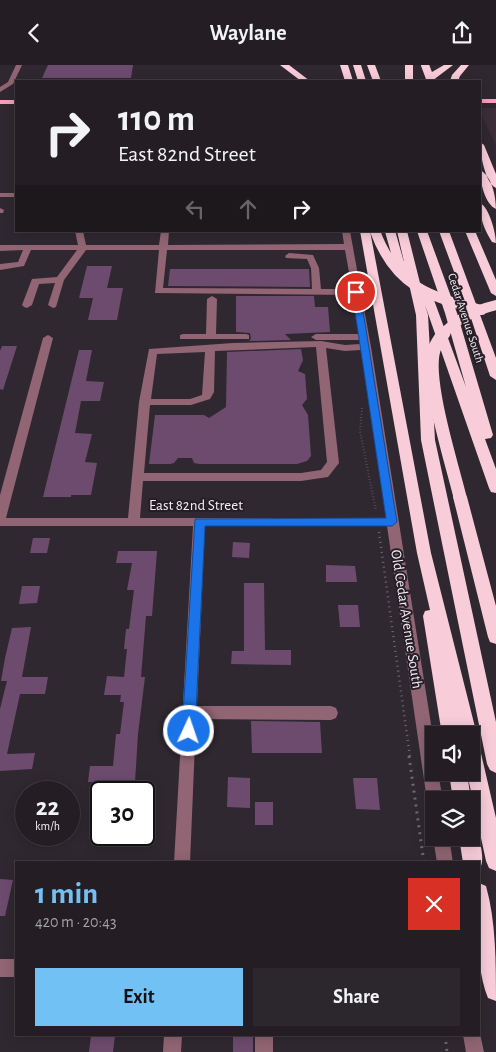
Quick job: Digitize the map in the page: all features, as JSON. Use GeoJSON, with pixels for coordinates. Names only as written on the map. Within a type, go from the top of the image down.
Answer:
{"type":"FeatureCollection","features":[{"type":"Feature","properties":{"kind":"highway"},"geometry":{"type":"LineString","coordinates":[[284,65],[305,80]]}},
{"type":"Feature","properties":{"kind":"highway"},"geometry":{"type":"LineString","coordinates":[[344,65],[347,80]]}},
{"type":"Feature","properties":{"kind":"highway"},"geometry":{"type":"LineString","coordinates":[[357,65],[362,80]]}},
{"type":"Feature","properties":{"kind":"highway"},"geometry":{"type":"LineString","coordinates":[[371,65],[377,80]]}},
{"type":"Feature","properties":{"kind":"highway"},"geometry":{"type":"LineString","coordinates":[[409,65],[409,80]]}},
{"type":"Feature","properties":{"kind":"highway"},"geometry":{"type":"LineString","coordinates":[[425,65],[430,80]]}},
{"type":"Feature","properties":{"kind":"highway"},"geometry":{"type":"LineString","coordinates":[[431,80],[433,65]]}},
{"type":"Feature","properties":{"kind":"highway"},"geometry":{"type":"LineString","coordinates":[[432,80],[435,73],[449,65]]}},
{"type":"Feature","properties":{"kind":"highway"},"geometry":{"type":"LineString","coordinates":[[454,80],[456,75],[465,65]]}},
{"type":"Feature","properties":{"kind":"highway"},"geometry":{"type":"LineString","coordinates":[[481,135],[496,160]]}},
{"type":"Feature","properties":{"kind":"highway"},"geometry":{"type":"LineString","coordinates":[[481,148],[496,185]]}},
{"type":"Feature","properties":{"kind":"highway"},"geometry":{"type":"LineString","coordinates":[[481,175],[496,206]]}},
{"type":"Feature","properties":{"kind":"highway"},"geometry":{"type":"LineString","coordinates":[[481,209],[496,240]]}},
{"type":"Feature","properties":{"kind":"highway"},"geometry":{"type":"LineString","coordinates":[[365,232],[424,553],[466,726]]}},
{"type":"Feature","properties":{"kind":"highway"},"geometry":{"type":"LineString","coordinates":[[375,232],[378,243],[388,263],[406,279],[430,295],[458,305],[496,313]]}},
{"type":"Feature","properties":{"kind":"highway"},"geometry":{"type":"LineString","coordinates":[[390,232],[399,263],[413,278],[460,300],[496,306]]}},
{"type":"Feature","properties":{"kind":"highway"},"geometry":{"type":"LineString","coordinates":[[404,232],[496,488]]}},
{"type":"Feature","properties":{"kind":"highway"},"geometry":{"type":"LineString","coordinates":[[404,232],[422,315],[428,440],[496,764]]}},
{"type":"Feature","properties":{"kind":"highway","name":"Cedar Avenue South"},"geometry":{"type":"LineString","coordinates":[[422,232],[451,313],[477,398],[496,472]]}},
{"type":"Feature","properties":{"kind":"highway","name":"Cedar Avenue South"},"geometry":{"type":"LineString","coordinates":[[444,232],[476,315],[496,376]]}},
{"type":"Feature","properties":{"kind":"highway"},"geometry":{"type":"LineString","coordinates":[[471,232],[496,293]]}},
{"type":"Feature","properties":{"kind":"highway"},"geometry":{"type":"LineString","coordinates":[[496,306],[478,310],[456,322],[448,329],[434,350],[432,364],[460,497],[496,637]]}},
{"type":"Feature","properties":{"kind":"highway"},"geometry":{"type":"LineString","coordinates":[[424,553],[433,634],[449,726]]}},
{"type":"Feature","properties":{"kind":"highway"},"geometry":{"type":"LineString","coordinates":[[478,781],[496,861]]}},
{"type":"Feature","properties":{"kind":"highway"},"geometry":{"type":"LineString","coordinates":[[471,846],[474,861]]}},
{"type":"Feature","properties":{"kind":"highway"},"geometry":{"type":"LineString","coordinates":[[480,899],[496,990]]}},
{"type":"Feature","properties":{"kind":"main road"},"geometry":{"type":"LineString","coordinates":[[481,93],[496,93]]}},
{"type":"Feature","properties":{"kind":"main road"},"geometry":{"type":"LineString","coordinates":[[2,95],[15,96]]}},
{"type":"Feature","properties":{"kind":"main road"},"geometry":{"type":"LineString","coordinates":[[2,95],[15,102]]}},
{"type":"Feature","properties":{"kind":"main road"},"geometry":{"type":"LineString","coordinates":[[481,101],[496,101]]}},
{"type":"Feature","properties":{"kind":"street"},"geometry":{"type":"LineString","coordinates":[[2,95],[11,87],[19,65]]}},
{"type":"Feature","properties":{"kind":"street"},"geometry":{"type":"LineString","coordinates":[[0,195],[15,195]]}},
{"type":"Feature","properties":{"kind":"street"},"geometry":{"type":"LineString","coordinates":[[79,232],[79,238],[83,247]]}},
{"type":"Feature","properties":{"kind":"street"},"geometry":{"type":"LineString","coordinates":[[165,232],[158,291],[317,291],[357,295]]}},
{"type":"Feature","properties":{"kind":"street","name":"Old Cedar Avenue South"},"geometry":{"type":"LineString","coordinates":[[346,232],[435,791]]}},
{"type":"Feature","properties":{"kind":"street"},"geometry":{"type":"LineString","coordinates":[[53,305],[60,280],[83,247]]}},
{"type":"Feature","properties":{"kind":"street"},"geometry":{"type":"LineString","coordinates":[[0,248],[83,247],[162,252],[304,256],[310,257],[312,260],[317,291]]}},
{"type":"Feature","properties":{"kind":"street"},"geometry":{"type":"LineString","coordinates":[[162,252],[348,247]]}},
{"type":"Feature","properties":{"kind":"street"},"geometry":{"type":"LineString","coordinates":[[0,267],[21,264],[28,248]]}},
{"type":"Feature","properties":{"kind":"street"},"geometry":{"type":"LineString","coordinates":[[27,305],[36,281],[60,280]]}},
{"type":"Feature","properties":{"kind":"street"},"geometry":{"type":"LineString","coordinates":[[158,298],[212,299],[357,295]]}},
{"type":"Feature","properties":{"kind":"street"},"geometry":{"type":"LineString","coordinates":[[211,337],[212,299]]}},
{"type":"Feature","properties":{"kind":"street"},"geometry":{"type":"LineString","coordinates":[[183,337],[365,342]]}},
{"type":"Feature","properties":{"kind":"street"},"geometry":{"type":"LineString","coordinates":[[0,517],[48,338]]}},
{"type":"Feature","properties":{"kind":"street"},"geometry":{"type":"LineString","coordinates":[[133,522],[139,477],[144,402],[152,351],[321,343],[345,348],[365,342]]}},
{"type":"Feature","properties":{"kind":"street"},"geometry":{"type":"LineString","coordinates":[[139,477],[301,477],[324,474],[333,463],[321,343]]}},
{"type":"Feature","properties":{"kind":"street"},"geometry":{"type":"LineString","coordinates":[[144,402],[191,402],[206,397],[209,392],[210,349]]}},
{"type":"Feature","properties":{"kind":"street","name":"East 82nd Street"},"geometry":{"type":"LineString","coordinates":[[0,522],[392,522]]}},
{"type":"Feature","properties":{"kind":"street"},"geometry":{"type":"LineString","coordinates":[[182,861],[199,522]]}},
{"type":"Feature","properties":{"kind":"street"},"geometry":{"type":"LineString","coordinates":[[190,712],[331,713]]}},
{"type":"Feature","properties":{"kind":"street"},"geometry":{"type":"LineString","coordinates":[[442,846],[445,861]]}},
{"type":"Feature","properties":{"kind":"street"},"geometry":{"type":"LineString","coordinates":[[0,968],[15,968]]}},
{"type":"Feature","properties":{"kind":"street"},"geometry":{"type":"LineString","coordinates":[[172,1052],[173,1036]]}},
{"type":"Feature","properties":{"kind":"street"},"geometry":{"type":"LineString","coordinates":[[264,1036],[264,1052]]}},
{"type":"Feature","properties":{"kind":"street"},"geometry":{"type":"LineString","coordinates":[[472,1036],[475,1052]]}},
{"type":"Feature","properties":{"kind":"path"},"geometry":{"type":"LineString","coordinates":[[360,401],[362,410],[360,431],[377,522],[424,861]]}},
{"type":"Feature","properties":{"kind":"path"},"geometry":{"type":"LineString","coordinates":[[445,1036],[447,1052]]}},
{"type":"Feature","properties":{"kind":"shaded area"},"geometry":{"type":"Polygon","coordinates":[[[481,108],[496,108],[496,145],[481,114],[481,108]]]}},
{"type":"Feature","properties":{"kind":"building"},"geometry":{"type":"Polygon","coordinates":[[[48,65],[133,65],[131,78],[42,78],[48,65]]]}},
{"type":"Feature","properties":{"kind":"building"},"geometry":{"type":"Polygon","coordinates":[[[87,266],[112,266],[107,288],[123,288],[117,320],[88,320],[93,298],[79,298],[87,266]]]}},
{"type":"Feature","properties":{"kind":"building"},"geometry":{"type":"Polygon","coordinates":[[[170,269],[309,269],[310,287],[168,286],[170,269]]]}},
{"type":"Feature","properties":{"kind":"building"},"geometry":{"type":"Polygon","coordinates":[[[236,296],[314,296],[315,307],[328,307],[330,332],[285,334],[291,340],[249,341],[251,339],[250,333],[236,332],[236,296]]]}},
{"type":"Feature","properties":{"kind":"building"},"geometry":{"type":"Polygon","coordinates":[[[2,346],[17,346],[3,390],[0,389],[0,351],[2,346]]]}},
{"type":"Feature","properties":{"kind":"building"},"geometry":{"type":"Polygon","coordinates":[[[301,349],[303,360],[298,371],[305,374],[307,399],[302,405],[308,415],[311,456],[307,461],[297,464],[199,464],[194,463],[192,458],[178,458],[174,463],[170,464],[149,464],[155,415],[204,415],[209,418],[226,407],[227,352],[301,349]]]}},
{"type":"Feature","properties":{"kind":"building"},"geometry":{"type":"Polygon","coordinates":[[[79,350],[92,350],[86,381],[104,382],[100,401],[81,401],[75,433],[92,434],[85,462],[97,463],[91,495],[43,497],[79,350]]]}},
{"type":"Feature","properties":{"kind":"building"},"geometry":{"type":"Polygon","coordinates":[[[33,538],[50,538],[47,553],[30,553],[33,538]]]}},
{"type":"Feature","properties":{"kind":"building"},"geometry":{"type":"Polygon","coordinates":[[[233,542],[250,543],[249,558],[232,557],[233,542]]]}},
{"type":"Feature","properties":{"kind":"building"},"geometry":{"type":"Polygon","coordinates":[[[118,551],[157,551],[152,616],[146,616],[141,677],[145,677],[138,734],[135,781],[88,782],[90,766],[113,766],[116,734],[120,734],[124,702],[120,702],[121,695],[104,695],[107,676],[124,677],[127,649],[124,649],[126,629],[129,629],[134,590],[127,590],[132,563],[116,563],[118,551]]]}},
{"type":"Feature","properties":{"kind":"building"},"geometry":{"type":"Polygon","coordinates":[[[326,565],[355,566],[357,582],[326,582],[326,565]]]}},
{"type":"Feature","properties":{"kind":"building"},"geometry":{"type":"Polygon","coordinates":[[[244,583],[264,583],[265,650],[291,650],[291,665],[231,664],[232,651],[244,651],[244,583]]]}},
{"type":"Feature","properties":{"kind":"building"},"geometry":{"type":"Polygon","coordinates":[[[22,586],[40,586],[37,603],[19,604],[22,586]]]}},
{"type":"Feature","properties":{"kind":"building"},"geometry":{"type":"Polygon","coordinates":[[[338,605],[358,605],[360,627],[340,627],[338,605]]]}},
{"type":"Feature","properties":{"kind":"building"},"geometry":{"type":"Polygon","coordinates":[[[31,627],[22,677],[48,677],[45,694],[20,694],[7,754],[35,753],[32,769],[0,771],[0,709],[7,681],[1,681],[5,658],[12,628],[31,627]]]}},
{"type":"Feature","properties":{"kind":"building"},"geometry":{"type":"Polygon","coordinates":[[[251,721],[320,722],[322,753],[252,753],[251,721]]]}},
{"type":"Feature","properties":{"kind":"building"},"geometry":{"type":"Polygon","coordinates":[[[228,777],[250,778],[250,808],[227,807],[228,777]]]}},
{"type":"Feature","properties":{"kind":"building"},"geometry":{"type":"Polygon","coordinates":[[[353,778],[377,778],[380,810],[356,809],[353,778]]]}},
{"type":"Feature","properties":{"kind":"building"},"geometry":{"type":"Polygon","coordinates":[[[255,802],[273,802],[273,825],[255,825],[255,802]]]}},
{"type":"Feature","properties":{"kind":"building"},"geometry":{"type":"Polygon","coordinates":[[[0,879],[13,880],[5,916],[0,916],[0,879]]]}},
{"type":"Feature","properties":{"kind":"building"},"geometry":{"type":"Polygon","coordinates":[[[91,1036],[115,1036],[113,1052],[89,1052],[91,1036]]]}},
{"type":"Feature","properties":{"kind":"building"},"geometry":{"type":"Polygon","coordinates":[[[233,1036],[253,1036],[253,1052],[233,1052],[233,1036]]]}},
{"type":"Feature","properties":{"kind":"route"},"geometry":{"type":"LineString","coordinates":[[189,731],[199,522],[392,522],[356,292]]}}]}
